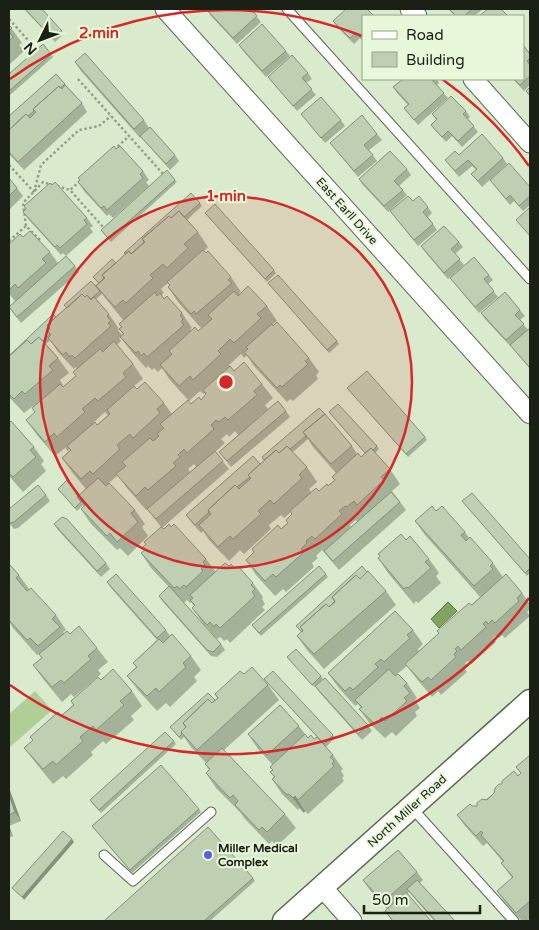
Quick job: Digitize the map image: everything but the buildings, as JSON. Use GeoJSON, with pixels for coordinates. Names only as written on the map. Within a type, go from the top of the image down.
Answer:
{"type":"FeatureCollection","features":[{"type":"Feature","properties":{"kind":"street","name":"East Earll Drive"},"geometry":{"type":"LineString","coordinates":[[165,9],[530,414]]}},
{"type":"Feature","properties":{"kind":"street"},"geometry":{"type":"LineString","coordinates":[[474,80],[530,143]]}},
{"type":"Feature","properties":{"kind":"street","name":"North Miller Road"},"geometry":{"type":"LineString","coordinates":[[284,921],[530,701]]}},
{"type":"Feature","properties":{"kind":"street"},"geometry":{"type":"LineString","coordinates":[[322,887],[352,921]]}},
{"type":"Feature","properties":{"kind":"lane"},"geometry":{"type":"LineString","coordinates":[[287,9],[530,279]]}},
{"type":"Feature","properties":{"kind":"lane"},"geometry":{"type":"LineString","coordinates":[[411,807],[514,921]]}},
{"type":"Feature","properties":{"kind":"lane"},"geometry":{"type":"LineString","coordinates":[[104,855],[134,881],[211,812]]}},
{"type":"Feature","properties":{"kind":"path"},"geometry":{"type":"LineString","coordinates":[[9,19],[36,49]]}},
{"type":"Feature","properties":{"kind":"path"},"geometry":{"type":"LineString","coordinates":[[78,79],[165,176]]}},
{"type":"Feature","properties":{"kind":"path"},"geometry":{"type":"LineString","coordinates":[[34,192],[41,165],[78,130],[99,126],[111,116]]}},
{"type":"Feature","properties":{"kind":"path"},"geometry":{"type":"LineString","coordinates":[[114,150],[129,136]]}},
{"type":"Feature","properties":{"kind":"path"},"geometry":{"type":"LineString","coordinates":[[9,165],[34,192]]}},
{"type":"Feature","properties":{"kind":"path"},"geometry":{"type":"LineString","coordinates":[[70,190],[85,177]]}},
{"type":"Feature","properties":{"kind":"path"},"geometry":{"type":"LineString","coordinates":[[40,240],[26,226],[23,203],[43,182],[70,190],[103,227]]}},
{"type":"Feature","properties":{"kind":"path"},"geometry":{"type":"LineString","coordinates":[[9,241],[26,226]]}},
{"type":"Feature","properties":{"kind":"shaded area"},"geometry":{"type":"Polygon","coordinates":[[[448,602],[457,611],[439,628],[431,619],[448,602]]]}},
{"type":"Feature","properties":{"kind":"shaded area"},"geometry":{"type":"Polygon","coordinates":[[[35,691],[52,710],[9,748],[9,714],[35,691]]]}},
{"type":"Feature","properties":{"kind":"place","name":"Miller Medical Complex"},"geometry":{"type":"Point","coordinates":[208,855]}}]}
